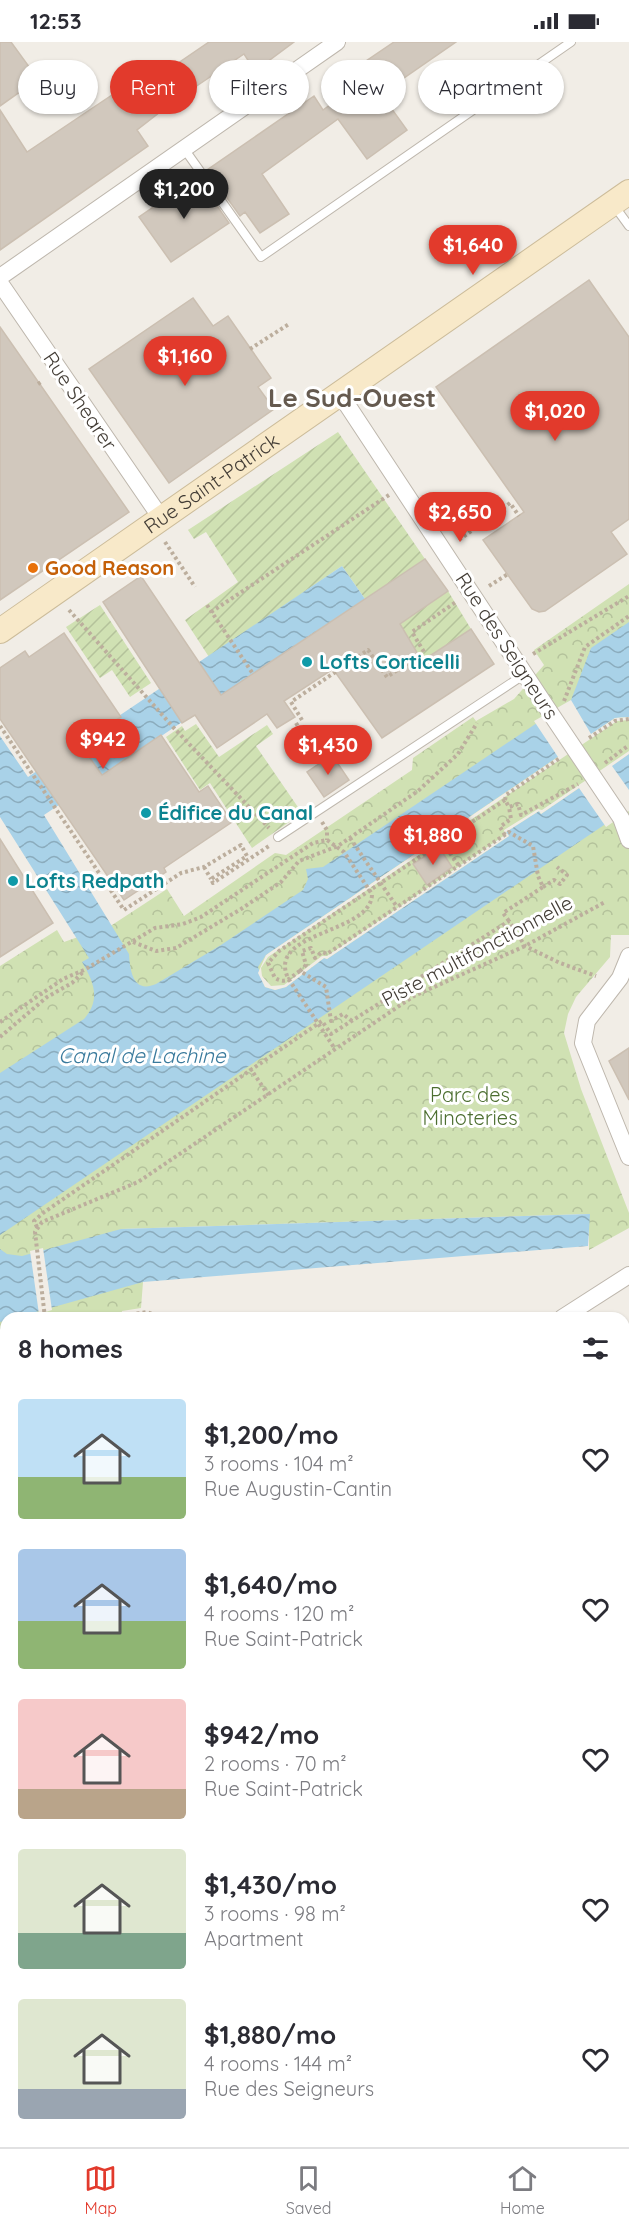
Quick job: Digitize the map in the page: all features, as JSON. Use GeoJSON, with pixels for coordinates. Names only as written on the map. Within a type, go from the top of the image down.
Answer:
{"type":"FeatureCollection","features":[{"type":"Feature","properties":{"kind":"main road","name":"Rue Saint-Patrick"},"geometry":{"type":"LineString","coordinates":[[0,631],[621,198]]}},
{"type":"Feature","properties":{"kind":"street"},"geometry":{"type":"LineString","coordinates":[[0,277],[337,42]]}},
{"type":"Feature","properties":{"kind":"street","name":"Rue Shearer"},"geometry":{"type":"LineString","coordinates":[[0,283],[161,518]]}},
{"type":"Feature","properties":{"kind":"street","name":"Rue des Seigneurs"},"geometry":{"type":"LineString","coordinates":[[340,394],[621,818],[629,840]]}},
{"type":"Feature","properties":{"kind":"street"},"geometry":{"type":"LineString","coordinates":[[629,956],[620,978],[587,1021],[583,1043],[629,1157]]}},
{"type":"Feature","properties":{"kind":"street"},"geometry":{"type":"LineString","coordinates":[[571,1312],[629,1275]]}},
{"type":"Feature","properties":{"kind":"lane"},"geometry":{"type":"LineString","coordinates":[[184,150],[261,257],[571,42]]}},
{"type":"Feature","properties":{"kind":"lane"},"geometry":{"type":"LineString","coordinates":[[621,198],[629,226]]}},
{"type":"Feature","properties":{"kind":"lane"},"geometry":{"type":"LineString","coordinates":[[278,837],[525,674]]}},
{"type":"Feature","properties":{"kind":"path"},"geometry":{"type":"LineString","coordinates":[[250,349],[289,324]]}},
{"type":"Feature","properties":{"kind":"path"},"geometry":{"type":"LineString","coordinates":[[211,612],[389,495]]}},
{"type":"Feature","properties":{"kind":"path"},"geometry":{"type":"LineString","coordinates":[[459,540],[510,503],[519,516]]}},
{"type":"Feature","properties":{"kind":"path"},"geometry":{"type":"LineString","coordinates":[[485,512],[489,518]]}},
{"type":"Feature","properties":{"kind":"path"},"geometry":{"type":"LineString","coordinates":[[165,542],[195,587]]}},
{"type":"Feature","properties":{"kind":"path"},"geometry":{"type":"LineString","coordinates":[[489,586],[507,574]]}},
{"type":"Feature","properties":{"kind":"path"},"geometry":{"type":"LineString","coordinates":[[533,654],[629,596]]}},
{"type":"Feature","properties":{"kind":"path"},"geometry":{"type":"LineString","coordinates":[[302,720],[291,702],[368,650],[387,677],[424,652],[412,632],[458,601]]}},
{"type":"Feature","properties":{"kind":"path"},"geometry":{"type":"LineString","coordinates":[[207,604],[253,674]]}},
{"type":"Feature","properties":{"kind":"path"},"geometry":{"type":"LineString","coordinates":[[69,610],[173,727],[278,837],[267,849],[213,883],[204,867]]}},
{"type":"Feature","properties":{"kind":"path"},"geometry":{"type":"LineString","coordinates":[[564,701],[585,647],[629,616]]}},
{"type":"Feature","properties":{"kind":"path"},"geometry":{"type":"LineString","coordinates":[[296,723],[302,733]]}},
{"type":"Feature","properties":{"kind":"path"},"geometry":{"type":"LineString","coordinates":[[0,726],[124,910],[181,873],[204,867],[241,845],[247,856],[211,879]]}},
{"type":"Feature","properties":{"kind":"path"},"geometry":{"type":"LineString","coordinates":[[133,942],[156,951],[176,948],[281,882],[299,861],[338,846],[350,838],[418,791],[458,754]]}},
{"type":"Feature","properties":{"kind":"path"},"geometry":{"type":"LineString","coordinates":[[509,807],[518,804],[521,815],[577,784]]}},
{"type":"Feature","properties":{"kind":"path"},"geometry":{"type":"LineString","coordinates":[[297,942],[306,965],[290,982],[274,978],[268,963],[297,942],[370,891],[427,855],[505,800],[511,819],[500,827],[533,846],[538,876],[543,887]]}},
{"type":"Feature","properties":{"kind":"path"},"geometry":{"type":"LineString","coordinates":[[302,951],[311,948],[315,958],[321,952],[327,954],[507,833]]}},
{"type":"Feature","properties":{"kind":"path"},"geometry":{"type":"LineString","coordinates":[[350,838],[397,907]]}},
{"type":"Feature","properties":{"kind":"path"},"geometry":{"type":"LineString","coordinates":[[0,1022],[63,979],[84,970],[155,928],[183,924],[201,916],[313,843],[327,840],[344,852],[370,891],[371,903],[329,932],[297,942],[286,959],[285,968],[290,982],[335,1049]]}},
{"type":"Feature","properties":{"kind":"path"},"geometry":{"type":"LineString","coordinates":[[443,843],[459,866]]}},
{"type":"Feature","properties":{"kind":"path"},"geometry":{"type":"LineString","coordinates":[[556,867],[567,875],[560,884],[554,880],[503,913],[525,946],[560,963],[596,976]]}},
{"type":"Feature","properties":{"kind":"path","name":"Piste multifonctionnelle"},"geometry":{"type":"LineString","coordinates":[[37,1227],[52,1218],[138,1182],[269,1096],[414,996],[525,946],[605,902]]}},
{"type":"Feature","properties":{"kind":"path"},"geometry":{"type":"LineString","coordinates":[[44,1312],[35,1238],[37,1227],[34,1221],[43,1213],[321,1021],[331,1034],[509,921]]}},
{"type":"Feature","properties":{"kind":"path"},"geometry":{"type":"LineString","coordinates":[[0,1037],[47,998],[72,983],[84,970]]}},
{"type":"Feature","properties":{"kind":"path"},"geometry":{"type":"LineString","coordinates":[[301,972],[326,987],[331,1021],[343,1014],[352,1021]]}},
{"type":"Feature","properties":{"kind":"path"},"geometry":{"type":"LineString","coordinates":[[250,1068],[269,1096]]}},
{"type":"Feature","properties":{"kind":"green space"},"geometry":{"type":"Polygon","coordinates":[[[338,432],[425,559],[365,599],[342,566],[209,657],[185,620],[238,582],[206,532],[194,539],[188,530],[338,432]]]}},
{"type":"Feature","properties":{"kind":"green space","name":"Parc des Minoteries"},"geometry":{"type":"Polygon","coordinates":[[[629,584],[629,935],[611,935],[610,957],[576,997],[568,1014],[564,1033],[581,1089],[629,1213],[629,1228],[589,1250],[589,1214],[121,1229],[143,1282],[141,1308],[122,1312],[0,1312],[0,966],[57,930],[64,942],[112,925],[167,889],[184,916],[275,853],[286,855],[412,770],[413,758],[473,717],[476,721],[514,699],[544,665],[534,650],[629,584]]]}},
{"type":"Feature","properties":{"kind":"green space"},"geometry":{"type":"Polygon","coordinates":[[[448,591],[471,629],[385,685],[409,639],[400,624],[448,591]]]}},
{"type":"Feature","properties":{"kind":"green space"},"geometry":{"type":"Polygon","coordinates":[[[100,605],[151,683],[130,697],[112,670],[100,678],[66,627],[100,605]]]}},
{"type":"Feature","properties":{"kind":"green space"},"geometry":{"type":"Polygon","coordinates":[[[196,724],[219,757],[267,725],[273,734],[256,746],[302,813],[252,848],[210,783],[200,790],[166,737],[182,726],[185,731],[196,724]]]}},
{"type":"Feature","properties":{"kind":"water","name":"Canal de Lachine"},"geometry":{"type":"Polygon","coordinates":[[[342,566],[365,599],[44,815],[129,954],[132,974],[138,983],[142,986],[156,984],[221,945],[303,890],[308,879],[306,869],[323,867],[571,700],[591,648],[629,622],[629,717],[615,718],[266,955],[258,967],[265,987],[275,990],[286,987],[324,958],[327,959],[509,836],[506,832],[539,811],[541,814],[629,754],[629,808],[0,1235],[0,1073],[84,1019],[93,1005],[94,991],[82,962],[89,958],[0,817],[0,736],[28,777],[342,566]]]}},
{"type":"Feature","properties":{"kind":"water"},"geometry":{"type":"Polygon","coordinates":[[[590,1214],[588,1246],[143,1282],[36,1312],[0,1312],[0,1249],[7,1254],[22,1256],[121,1229],[590,1214]]]}},
{"type":"Feature","properties":{"kind":"pier"},"geometry":{"type":"Polygon","coordinates":[[[571,700],[591,734],[615,718],[629,717],[629,720],[617,721],[268,957],[261,968],[262,976],[271,986],[284,985],[322,956],[327,956],[505,835],[504,830],[538,809],[542,810],[629,751],[629,754],[612,766],[629,790],[629,811],[606,827],[579,788],[541,814],[539,811],[506,832],[509,836],[327,959],[324,958],[286,987],[275,990],[265,987],[258,973],[266,955],[558,757],[534,721],[571,700]]]}},
{"type":"Feature","properties":{"kind":"pier"},"geometry":{"type":"Polygon","coordinates":[[[43,1248],[52,1310],[39,1312],[30,1251],[43,1248]]]}},
{"type":"Feature","properties":{"kind":"building"},"geometry":{"type":"Polygon","coordinates":[[[0,42],[11,42],[24,60],[18,60],[18,93],[0,106],[0,42]]]}},
{"type":"Feature","properties":{"kind":"building"},"geometry":{"type":"Polygon","coordinates":[[[209,42],[294,42],[270,60],[248,60],[244,54],[235,60],[209,60],[209,78],[197,86],[197,60],[183,60],[209,42]]]}},
{"type":"Feature","properties":{"kind":"building"},"geometry":{"type":"Polygon","coordinates":[[[394,42],[456,42],[430,60],[418,60],[418,68],[406,77],[406,60],[367,60],[394,42]]]}},
{"type":"Feature","properties":{"kind":"building"},"geometry":{"type":"Polygon","coordinates":[[[110,96],[110,114],[158,114],[137,130],[148,146],[0,250],[0,110],[27,152],[84,114],[98,114],[98,104],[110,96]]]}},
{"type":"Feature","properties":{"kind":"building"},"geometry":{"type":"Polygon","coordinates":[[[314,96],[321,107],[321,114],[395,114],[407,130],[367,159],[338,119],[262,174],[289,214],[260,233],[245,212],[240,216],[207,170],[288,114],[309,114],[309,99],[314,96]]]}},
{"type":"Feature","properties":{"kind":"building"},"geometry":{"type":"Polygon","coordinates":[[[197,177],[229,223],[171,262],[139,217],[197,177]]]}},
{"type":"Feature","properties":{"kind":"building"},"geometry":{"type":"Polygon","coordinates":[[[589,280],[629,337],[629,519],[611,532],[627,554],[545,611],[539,612],[532,609],[483,540],[524,512],[436,387],[589,280]]]}},
{"type":"Feature","properties":{"kind":"building"},"geometry":{"type":"Polygon","coordinates":[[[193,298],[213,326],[228,316],[271,378],[258,387],[274,409],[169,483],[89,369],[193,298]]]}},
{"type":"Feature","properties":{"kind":"building"},"geometry":{"type":"Polygon","coordinates":[[[0,327],[129,512],[0,600],[0,327]]]}},
{"type":"Feature","properties":{"kind":"building","name":"Lofts Corticelli"},"geometry":{"type":"Polygon","coordinates":[[[425,559],[448,591],[400,624],[422,661],[471,629],[494,664],[382,738],[333,669],[284,701],[295,717],[277,728],[267,714],[217,748],[195,715],[182,723],[103,602],[141,576],[221,695],[425,559]]]}},
{"type":"Feature","properties":{"kind":"building"},"geometry":{"type":"Polygon","coordinates":[[[64,633],[121,717],[80,744],[102,775],[161,735],[199,792],[208,786],[232,822],[164,868],[166,872],[124,900],[0,719],[0,668],[25,651],[29,657],[64,633]]]}},
{"type":"Feature","properties":{"kind":"building"},"geometry":{"type":"Polygon","coordinates":[[[332,755],[349,780],[324,797],[307,772],[332,755]]]}},
{"type":"Feature","properties":{"kind":"building","name":"Lofts Redpath"},"geometry":{"type":"Polygon","coordinates":[[[0,839],[53,923],[0,957],[0,839]]]}},
{"type":"Feature","properties":{"kind":"building"},"geometry":{"type":"Polygon","coordinates":[[[439,847],[452,867],[427,885],[413,864],[439,847]]]}},
{"type":"Feature","properties":{"kind":"building"},"geometry":{"type":"Polygon","coordinates":[[[629,1048],[629,1100],[609,1061],[629,1048]]]}},
{"type":"Feature","properties":{"kind":"place","name":"Good Reason"},"geometry":{"type":"Point","coordinates":[33,568]}},
{"type":"Feature","properties":{"kind":"place","name":"Lofts Corticelli"},"geometry":{"type":"Point","coordinates":[307,662]}},
{"type":"Feature","properties":{"kind":"place","name":"Édifice du Canal"},"geometry":{"type":"Point","coordinates":[146,813]}},
{"type":"Feature","properties":{"kind":"place","name":"Lofts Redpath"},"geometry":{"type":"Point","coordinates":[13,881]}},
{"type":"Feature","properties":{"kind":"district","name":"Le Sud-Ouest"},"geometry":{"type":"Point","coordinates":[352,398]}}]}
